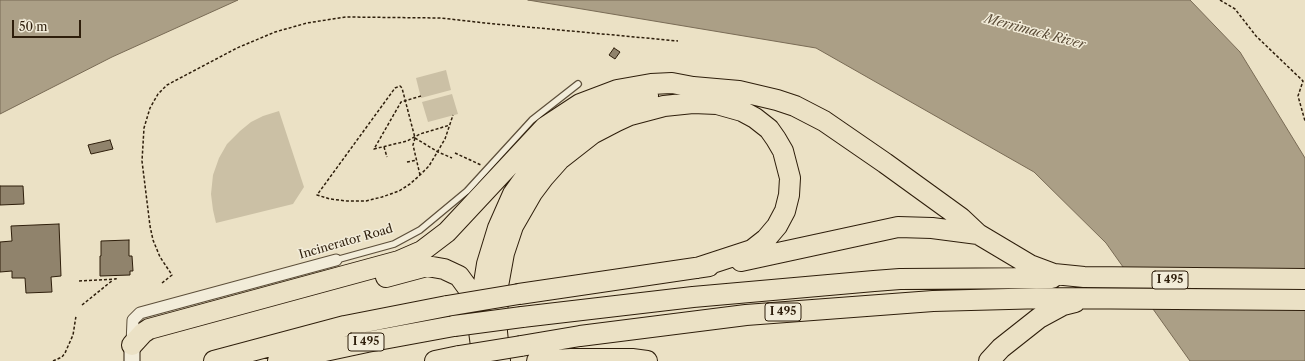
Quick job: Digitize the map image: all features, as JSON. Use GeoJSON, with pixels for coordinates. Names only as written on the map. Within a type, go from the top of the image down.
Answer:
{"type":"FeatureCollection","features":[{"type":"Feature","properties":{"kind":"highway"},"geometry":{"type":"LineString","coordinates":[[132,353],[143,333],[149,329],[399,261],[422,251],[447,232],[546,127],[580,104],[617,90],[651,84],[672,83],[693,87],[739,90],[795,106],[818,118],[885,163],[961,218],[978,234],[1030,265],[1054,274],[1084,277],[1305,280]]}},
{"type":"Feature","properties":{"kind":"highway"},"geometry":{"type":"LineString","coordinates":[[483,361],[479,331],[479,314],[486,264],[498,228],[513,194],[533,166],[567,134],[599,113],[633,99],[693,87]]}},
{"type":"Feature","properties":{"kind":"highway"},"geometry":{"type":"LineString","coordinates":[[500,361],[497,332],[498,286],[504,253],[513,226],[532,193],[560,159],[592,134],[617,121],[630,115],[664,106],[693,103],[718,104],[742,111],[755,118],[768,129],[783,151],[790,178],[789,195],[785,211],[777,226],[766,239],[752,250],[697,268]]}},
{"type":"Feature","properties":{"kind":"highway"},"geometry":{"type":"LineString","coordinates":[[214,361],[345,326],[447,306],[748,260],[898,227],[932,228],[978,234]]}},
{"type":"Feature","properties":{"kind":"highway"},"geometry":{"type":"LineString","coordinates":[[132,353],[162,338],[427,266],[444,269],[459,276],[470,291],[479,314]]}},
{"type":"Feature","properties":{"kind":"highway","name":"I 495"},"geometry":{"type":"LineString","coordinates":[[278,361],[367,342],[454,326],[700,296],[874,281],[1034,278],[1305,280]]}},
{"type":"Feature","properties":{"kind":"highway","name":"I 495"},"geometry":{"type":"LineString","coordinates":[[435,361],[580,336],[782,312],[932,301],[1046,298],[1305,300]]}},
{"type":"Feature","properties":{"kind":"highway"},"geometry":{"type":"LineString","coordinates":[[980,361],[990,353],[995,355],[1039,318],[1063,305],[1095,299],[1305,300]]}},
{"type":"Feature","properties":{"kind":"highway"},"geometry":{"type":"LineString","coordinates":[[537,361],[571,359],[632,359],[647,361]]}},
{"type":"Feature","properties":{"kind":"street","name":"Incinerator Road"},"geometry":{"type":"LineString","coordinates":[[132,353],[133,320],[140,313],[336,260]]}},
{"type":"Feature","properties":{"kind":"lane","name":"Incinerator Road"},"geometry":{"type":"LineString","coordinates":[[336,260],[394,244],[420,230],[467,191],[532,120],[578,84]]}},
{"type":"Feature","properties":{"kind":"path"},"geometry":{"type":"LineString","coordinates":[[1220,0],[1235,9],[1256,36],[1303,81],[1298,96],[1305,121]]}},
{"type":"Feature","properties":{"kind":"path"},"geometry":{"type":"LineString","coordinates":[[162,283],[172,274],[160,257],[153,240],[142,161],[144,128],[150,108],[158,94],[167,85],[237,48],[275,32],[307,23],[346,17],[441,18],[678,41]]}},
{"type":"Feature","properties":{"kind":"path"},"geometry":{"type":"LineString","coordinates":[[420,175],[413,145],[415,138],[406,100],[400,86],[395,88],[316,195],[330,199],[366,201],[382,198],[399,191],[410,184],[420,175],[430,166],[445,139],[453,115]]}},
{"type":"Feature","properties":{"kind":"path"},"geometry":{"type":"LineString","coordinates":[[421,96],[401,102],[374,148],[407,142],[420,134],[450,125]]}},
{"type":"Feature","properties":{"kind":"path"},"geometry":{"type":"LineString","coordinates":[[415,138],[438,152],[452,158]]}},
{"type":"Feature","properties":{"kind":"path"},"geometry":{"type":"LineString","coordinates":[[384,147],[387,157]]}},
{"type":"Feature","properties":{"kind":"path"},"geometry":{"type":"LineString","coordinates":[[454,153],[481,165],[485,171]]}},
{"type":"Feature","properties":{"kind":"path"},"geometry":{"type":"LineString","coordinates":[[407,162],[417,160]]}},
{"type":"Feature","properties":{"kind":"path"},"geometry":{"type":"LineString","coordinates":[[82,305],[113,280],[116,280],[116,275]]}},
{"type":"Feature","properties":{"kind":"path"},"geometry":{"type":"LineString","coordinates":[[79,281],[113,280]]}},
{"type":"Feature","properties":{"kind":"path"},"geometry":{"type":"LineString","coordinates":[[53,361],[62,357],[65,353],[73,334],[76,316]]}},
{"type":"Feature","properties":{"kind":"shaded area"},"geometry":{"type":"Polygon","coordinates":[[[446,70],[451,90],[421,98],[416,78],[446,70]]]}},
{"type":"Feature","properties":{"kind":"shaded area"},"geometry":{"type":"Polygon","coordinates":[[[452,94],[458,114],[428,122],[422,102],[452,94]]]}},
{"type":"Feature","properties":{"kind":"shaded area"},"geometry":{"type":"Polygon","coordinates":[[[279,111],[304,187],[293,204],[216,223],[211,194],[213,175],[219,158],[227,144],[251,122],[279,111]]]}},
{"type":"Feature","properties":{"kind":"water"},"geometry":{"type":"Polygon","coordinates":[[[0,0],[238,0],[112,57],[0,114],[0,0]]]}},
{"type":"Feature","properties":{"kind":"water","name":"Merrimack River"},"geometry":{"type":"Polygon","coordinates":[[[528,0],[1190,0],[1240,52],[1305,158],[1305,361],[1190,361],[1106,243],[1034,172],[816,48],[528,0]]]}},
{"type":"Feature","properties":{"kind":"building"},"geometry":{"type":"Polygon","coordinates":[[[614,48],[620,52],[615,59],[609,55],[614,48]]]}},
{"type":"Feature","properties":{"kind":"building"},"geometry":{"type":"Polygon","coordinates":[[[110,140],[113,149],[91,154],[88,145],[110,140]]]}},
{"type":"Feature","properties":{"kind":"building"},"geometry":{"type":"Polygon","coordinates":[[[0,186],[23,186],[24,204],[0,205],[0,186]]]}},
{"type":"Feature","properties":{"kind":"building"},"geometry":{"type":"Polygon","coordinates":[[[59,224],[61,276],[51,277],[52,292],[26,293],[25,278],[12,278],[12,271],[0,272],[0,242],[12,241],[11,226],[59,224]]]}},
{"type":"Feature","properties":{"kind":"building"},"geometry":{"type":"Polygon","coordinates":[[[129,240],[129,256],[132,256],[133,271],[130,271],[130,275],[100,276],[101,241],[129,240]]]}}]}
